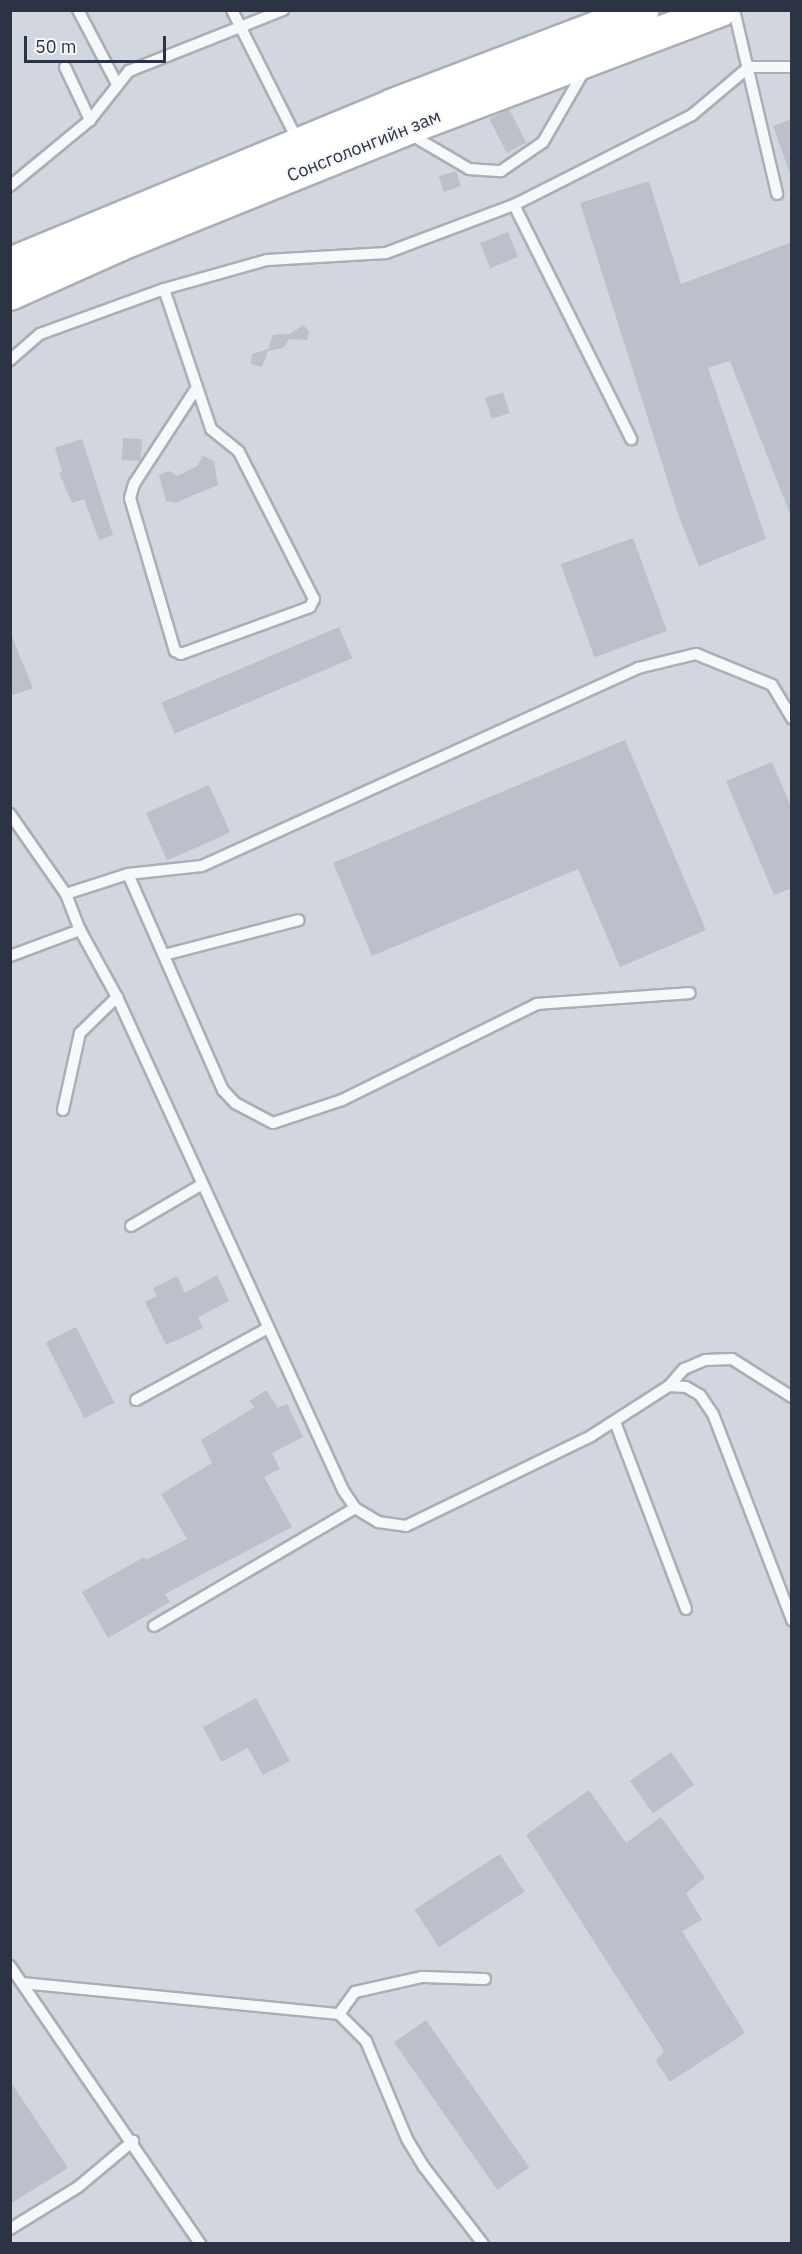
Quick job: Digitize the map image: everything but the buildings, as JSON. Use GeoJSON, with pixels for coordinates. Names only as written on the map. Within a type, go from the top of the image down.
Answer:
{"type":"FeatureCollection","features":[{"type":"Feature","properties":{"kind":"main road","name":"Сонсголонгийн зам"},"geometry":{"type":"LineString","coordinates":[[10,264],[299,143],[643,10]]}},
{"type":"Feature","properties":{"kind":"main road","name":"Сонсголонгийн зам"},"geometry":{"type":"LineString","coordinates":[[10,294],[119,245],[403,130],[721,10]]}},
{"type":"Feature","properties":{"kind":"lane"},"geometry":{"type":"LineString","coordinates":[[78,10],[117,84]]}},
{"type":"Feature","properties":{"kind":"lane"},"geometry":{"type":"LineString","coordinates":[[232,10],[299,143]]}},
{"type":"Feature","properties":{"kind":"lane"},"geometry":{"type":"LineString","coordinates":[[10,186],[90,120],[117,84],[133,69],[283,10]]}},
{"type":"Feature","properties":{"kind":"lane"},"geometry":{"type":"LineString","coordinates":[[734,10],[777,194]]}},
{"type":"Feature","properties":{"kind":"lane"},"geometry":{"type":"LineString","coordinates":[[403,130],[469,169],[501,171],[543,142],[592,59]]}},
{"type":"Feature","properties":{"kind":"lane"},"geometry":{"type":"LineString","coordinates":[[65,67],[90,120]]}},
{"type":"Feature","properties":{"kind":"lane"},"geometry":{"type":"LineString","coordinates":[[10,360],[40,334],[164,289],[267,260],[386,253],[514,205],[692,115],[749,67],[792,67]]}},
{"type":"Feature","properties":{"kind":"lane"},"geometry":{"type":"LineString","coordinates":[[514,205],[631,439]]}},
{"type":"Feature","properties":{"kind":"lane"},"geometry":{"type":"LineString","coordinates":[[164,289],[195,389],[211,429],[239,452],[314,599],[310,607],[181,654],[175,651],[130,498],[134,483],[195,389]]}},
{"type":"Feature","properties":{"kind":"lane"},"geometry":{"type":"LineString","coordinates":[[66,894],[128,874],[202,866],[638,668],[696,654],[772,685],[792,718]]}},
{"type":"Feature","properties":{"kind":"lane"},"geometry":{"type":"LineString","coordinates":[[10,814],[66,894],[80,930],[117,997],[342,1490],[355,1508],[378,1522],[406,1526],[615,1422],[669,1386],[684,1370],[705,1360],[732,1359],[792,1397]]}},
{"type":"Feature","properties":{"kind":"lane"},"geometry":{"type":"LineString","coordinates":[[128,874],[223,1090],[235,1103],[273,1123],[342,1100],[537,1004],[690,993]]}},
{"type":"Feature","properties":{"kind":"lane"},"geometry":{"type":"LineString","coordinates":[[164,955],[299,920]]}},
{"type":"Feature","properties":{"kind":"lane"},"geometry":{"type":"LineString","coordinates":[[10,956],[80,930]]}},
{"type":"Feature","properties":{"kind":"lane"},"geometry":{"type":"LineString","coordinates":[[63,1110],[80,1033],[117,997]]}},
{"type":"Feature","properties":{"kind":"lane"},"geometry":{"type":"LineString","coordinates":[[131,1226],[201,1185]]}},
{"type":"Feature","properties":{"kind":"lane"},"geometry":{"type":"LineString","coordinates":[[136,1400],[268,1328]]}},
{"type":"Feature","properties":{"kind":"lane"},"geometry":{"type":"LineString","coordinates":[[669,1386],[686,1387],[700,1395],[713,1414],[789,1606],[792,1620]]}},
{"type":"Feature","properties":{"kind":"lane"},"geometry":{"type":"LineString","coordinates":[[615,1422],[686,1608]]}},
{"type":"Feature","properties":{"kind":"lane"},"geometry":{"type":"LineString","coordinates":[[154,1626],[355,1508]]}},
{"type":"Feature","properties":{"kind":"lane"},"geometry":{"type":"LineString","coordinates":[[10,1966],[133,2141],[200,2244]]}},
{"type":"Feature","properties":{"kind":"lane"},"geometry":{"type":"LineString","coordinates":[[339,2014],[356,1992],[423,1977],[485,1979]]}},
{"type":"Feature","properties":{"kind":"lane"},"geometry":{"type":"LineString","coordinates":[[22,1983],[339,2014],[366,2040],[407,2139],[424,2167],[483,2244]]}},
{"type":"Feature","properties":{"kind":"lane"},"geometry":{"type":"LineString","coordinates":[[10,2229],[78,2187],[133,2141]]}},
{"type":"Feature","properties":{"kind":"shaded area"},"geometry":{"type":"Polygon","coordinates":[[[11,11],[791,11],[791,2243],[11,2243],[11,11]]]}}]}
